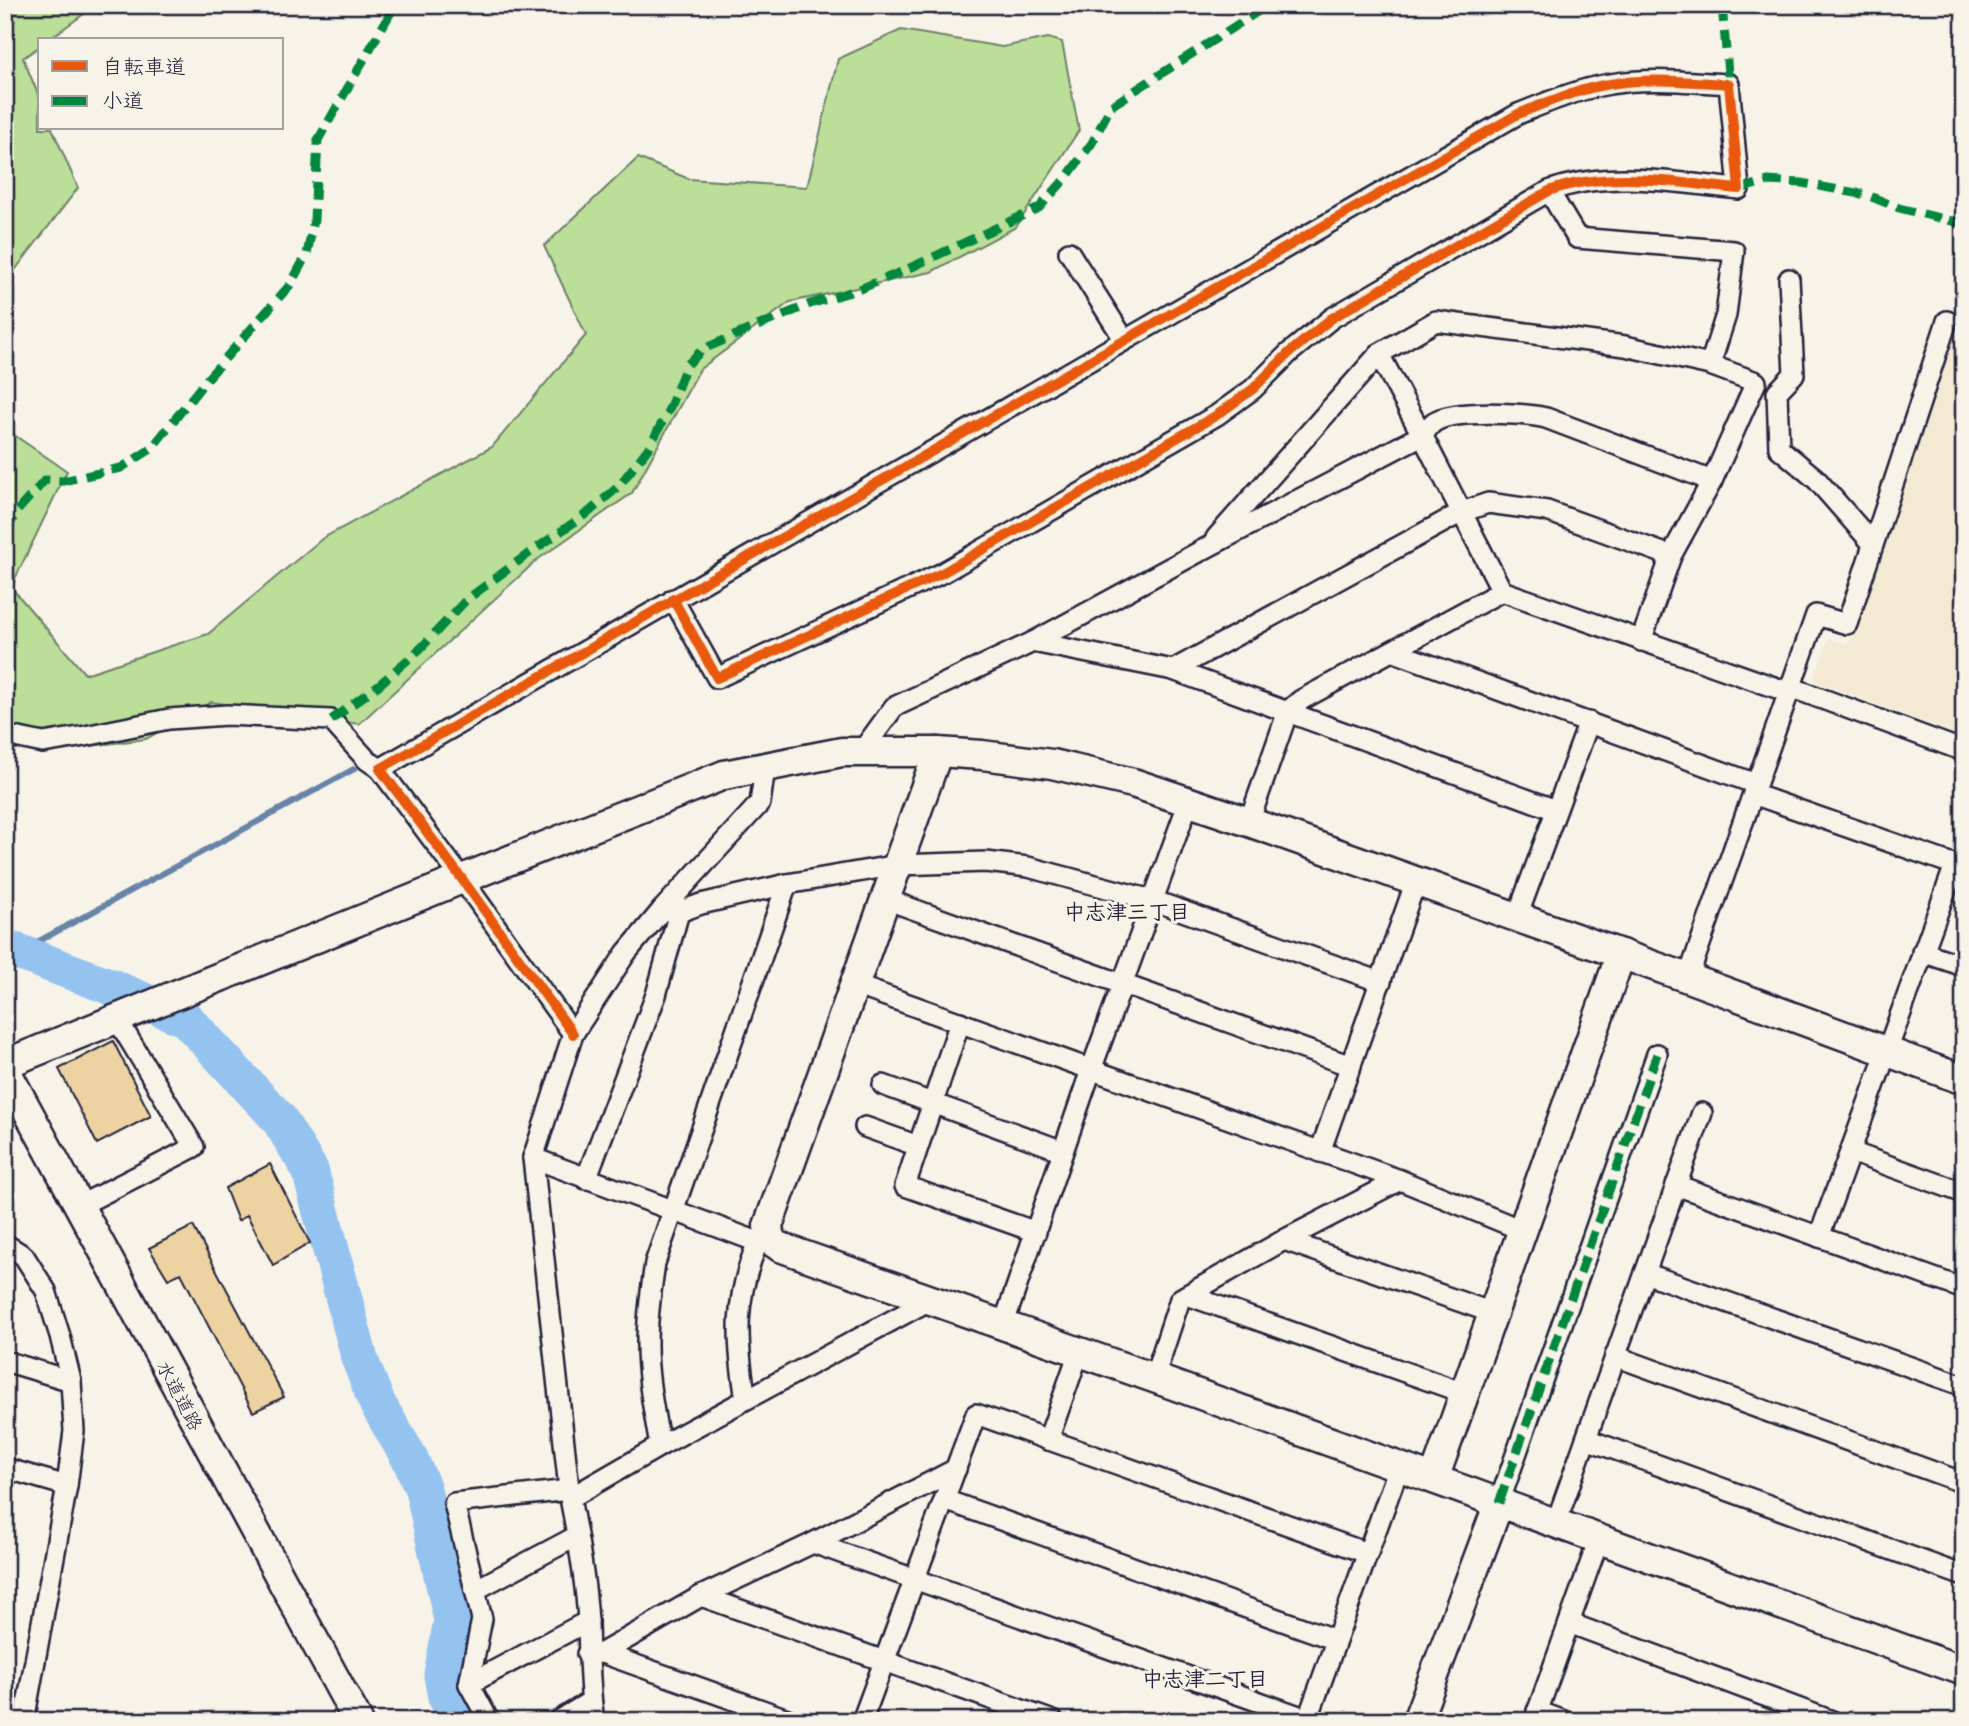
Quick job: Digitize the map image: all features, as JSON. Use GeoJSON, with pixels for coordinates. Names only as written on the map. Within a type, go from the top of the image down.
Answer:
{"type":"FeatureCollection","features":[{"type":"Feature","properties":{"kind":"street"},"geometry":{"type":"LineString","coordinates":[[380,769],[673,599],[1124,339],[1518,114],[1574,92],[1612,83],[1639,81],[1729,84],[1739,189],[1653,180],[1597,179],[1569,183],[1549,191],[1332,318],[1289,353],[1253,389],[1217,415],[942,573],[717,678],[673,599]]}},
{"type":"Feature","properties":{"kind":"street"},"geometry":{"type":"LineString","coordinates":[[1549,191],[1577,238],[1734,251],[1726,315],[1710,365]]}},
{"type":"Feature","properties":{"kind":"street"},"geometry":{"type":"LineString","coordinates":[[1069,252],[1124,339]]}},
{"type":"Feature","properties":{"kind":"street"},"geometry":{"type":"LineString","coordinates":[[1789,279],[1794,374],[1776,392],[1779,448],[1816,479],[1873,544]]}},
{"type":"Feature","properties":{"kind":"street"},"geometry":{"type":"LineString","coordinates":[[1208,547],[1379,354],[1436,321],[1625,346],[1710,365],[1776,392]]}},
{"type":"Feature","properties":{"kind":"street"},"geometry":{"type":"LineString","coordinates":[[1688,978],[1816,615],[1847,624],[1947,321]]}},
{"type":"Feature","properties":{"kind":"street"},"geometry":{"type":"LineString","coordinates":[[1379,354],[1502,592],[1964,751]]}},
{"type":"Feature","properties":{"kind":"street"},"geometry":{"type":"LineString","coordinates":[[1641,641],[1671,556],[1712,481],[1756,382]]}},
{"type":"Feature","properties":{"kind":"street"},"geometry":{"type":"LineString","coordinates":[[862,751],[894,707],[1033,642],[1422,435],[1434,422],[1492,413],[1546,418],[1712,481]]}},
{"type":"Feature","properties":{"kind":"street"},"geometry":{"type":"LineString","coordinates":[[1173,670],[1462,512],[1488,503],[1547,511],[1671,556]]}},
{"type":"Feature","properties":{"kind":"street"},"geometry":{"type":"LineString","coordinates":[[1249,822],[1288,711],[1301,700],[1502,592]]}},
{"type":"Feature","properties":{"kind":"street"},"geometry":{"type":"LineString","coordinates":[[1033,642],[1173,670],[1556,810]]}},
{"type":"Feature","properties":{"kind":"street"},"geometry":{"type":"LineString","coordinates":[[1392,651],[1588,722],[1959,867],[1922,952],[1819,1237]]}},
{"type":"Feature","properties":{"kind":"street"},"geometry":{"type":"LineString","coordinates":[[5,735],[43,743],[169,719],[227,715],[331,720],[366,760],[380,769],[573,1034]]}},
{"type":"Feature","properties":{"kind":"street"},"geometry":{"type":"LineString","coordinates":[[1517,917],[1588,722]]}},
{"type":"Feature","properties":{"kind":"street"},"geometry":{"type":"LineString","coordinates":[[5,1067],[117,1019],[724,775],[842,752],[862,751],[938,752],[1052,764],[1133,783],[1621,954],[1964,1080]]}},
{"type":"Feature","properties":{"kind":"street"},"geometry":{"type":"LineString","coordinates":[[746,1399],[740,1364],[738,1315],[751,1259],[764,1241],[938,752]]}},
{"type":"Feature","properties":{"kind":"street"},"geometry":{"type":"LineString","coordinates":[[558,1721],[592,1711],[595,1654],[569,1494],[533,1157],[573,1034],[626,953],[670,911],[760,803],[765,768]]}},
{"type":"Feature","properties":{"kind":"street"},"geometry":{"type":"LineString","coordinates":[[1003,1326],[1091,1070],[1189,801]]}},
{"type":"Feature","properties":{"kind":"street"},"geometry":{"type":"LineString","coordinates":[[670,911],[788,884],[898,865],[986,862],[1028,867],[1152,900],[1381,982]]}},
{"type":"Feature","properties":{"kind":"street"},"geometry":{"type":"LineString","coordinates":[[1320,1152],[1416,881]]}},
{"type":"Feature","properties":{"kind":"street"},"geometry":{"type":"LineString","coordinates":[[660,1446],[647,1345],[648,1304],[655,1263],[788,884]]}},
{"type":"Feature","properties":{"kind":"street"},"geometry":{"type":"LineString","coordinates":[[885,899],[1351,1066]]}},
{"type":"Feature","properties":{"kind":"street"},"geometry":{"type":"LineString","coordinates":[[586,1179],[656,995],[670,911]]}},
{"type":"Feature","properties":{"kind":"street"},"geometry":{"type":"LineString","coordinates":[[1922,952],[1964,966]]}},
{"type":"Feature","properties":{"kind":"street"},"geometry":{"type":"LineString","coordinates":[[1434,1479],[1621,954]]}},
{"type":"Feature","properties":{"kind":"street"},"geometry":{"type":"LineString","coordinates":[[855,985],[1400,1180],[1524,1231]]}},
{"type":"Feature","properties":{"kind":"street"},"geometry":{"type":"LineString","coordinates":[[79,1206],[194,1147],[117,1019]]}},
{"type":"Feature","properties":{"kind":"street"},"geometry":{"type":"LineString","coordinates":[[960,1023],[905,1186],[1035,1232]]}},
{"type":"Feature","properties":{"kind":"street"},"geometry":{"type":"LineString","coordinates":[[1417,1721],[1499,1503],[1657,1054]]}},
{"type":"Feature","properties":{"kind":"street","name":"水道道路"},"geometry":{"type":"LineString","coordinates":[[5,1067],[358,1721]]}},
{"type":"Feature","properties":{"kind":"street"},"geometry":{"type":"LineString","coordinates":[[883,1085],[1063,1151]]}},
{"type":"Feature","properties":{"kind":"street"},"geometry":{"type":"LineString","coordinates":[[1556,1523],[1702,1113]]}},
{"type":"Feature","properties":{"kind":"street"},"geometry":{"type":"LineString","coordinates":[[865,1127],[918,1146]]}},
{"type":"Feature","properties":{"kind":"street"},"geometry":{"type":"LineString","coordinates":[[1851,1152],[1964,1193]]}},
{"type":"Feature","properties":{"kind":"street"},"geometry":{"type":"LineString","coordinates":[[533,1157],[586,1179],[1154,1378],[1964,1671]]}},
{"type":"Feature","properties":{"kind":"street"},"geometry":{"type":"LineString","coordinates":[[1154,1378],[1180,1299],[1284,1240],[1400,1180]]}},
{"type":"Feature","properties":{"kind":"street"},"geometry":{"type":"LineString","coordinates":[[1676,1185],[1964,1289]]}},
{"type":"Feature","properties":{"kind":"street"},"geometry":{"type":"LineString","coordinates":[[1284,1240],[1493,1313]]}},
{"type":"Feature","properties":{"kind":"street"},"geometry":{"type":"LineString","coordinates":[[5,1244],[24,1256],[46,1291],[71,1381],[74,1430],[67,1486],[24,1721]]}},
{"type":"Feature","properties":{"kind":"street"},"geometry":{"type":"LineString","coordinates":[[1645,1273],[1964,1386]]}},
{"type":"Feature","properties":{"kind":"street"},"geometry":{"type":"LineString","coordinates":[[1187,1295],[1464,1393]]}},
{"type":"Feature","properties":{"kind":"street"},"geometry":{"type":"LineString","coordinates":[[489,1721],[469,1684],[482,1619],[454,1503],[569,1494],[930,1300]]}},
{"type":"Feature","properties":{"kind":"street"},"geometry":{"type":"LineString","coordinates":[[1048,1440],[1079,1352]]}},
{"type":"Feature","properties":{"kind":"street"},"geometry":{"type":"LineString","coordinates":[[1615,1356],[1964,1483]]}},
{"type":"Feature","properties":{"kind":"street"},"geometry":{"type":"LineString","coordinates":[[5,1361],[71,1381]]}},
{"type":"Feature","properties":{"kind":"street"},"geometry":{"type":"LineString","coordinates":[[862,1721],[976,1414],[1367,1553]]}},
{"type":"Feature","properties":{"kind":"street"},"geometry":{"type":"LineString","coordinates":[[1586,1439],[1964,1576]]}},
{"type":"Feature","properties":{"kind":"street"},"geometry":{"type":"LineString","coordinates":[[813,1543],[1309,1720],[1399,1467]]}},
{"type":"Feature","properties":{"kind":"street"},"geometry":{"type":"LineString","coordinates":[[5,1468],[67,1486]]}},
{"type":"Feature","properties":{"kind":"street"},"geometry":{"type":"LineString","coordinates":[[595,1654],[701,1595],[813,1543],[956,1469]]}},
{"type":"Feature","properties":{"kind":"street"},"geometry":{"type":"LineString","coordinates":[[944,1500],[1336,1640]]}},
{"type":"Feature","properties":{"kind":"street"},"geometry":{"type":"LineString","coordinates":[[475,1591],[577,1536]]}},
{"type":"Feature","properties":{"kind":"street"},"geometry":{"type":"LineString","coordinates":[[1564,1721],[1536,1716],[1599,1539]]}},
{"type":"Feature","properties":{"kind":"street"},"geometry":{"type":"LineString","coordinates":[[701,1595],[1053,1721]]}},
{"type":"Feature","properties":{"kind":"street"},"geometry":{"type":"LineString","coordinates":[[469,1684],[588,1621]]}},
{"type":"Feature","properties":{"kind":"street"},"geometry":{"type":"LineString","coordinates":[[1569,1623],[1832,1721]]}},
{"type":"Feature","properties":{"kind":"street"},"geometry":{"type":"LineString","coordinates":[[595,1654],[793,1721]]}},
{"type":"Feature","properties":{"kind":"shaded area"},"geometry":{"type":"Polygon","coordinates":[[[1964,303],[1964,737],[1813,680],[1829,639],[1848,645],[1964,303]]]}},
{"type":"Feature","properties":{"kind":"green space"},"geometry":{"type":"Polygon","coordinates":[[[5,5],[96,5],[51,38],[38,38],[38,47],[23,58],[38,94],[38,130],[53,130],[78,188],[5,283],[5,5]]]}},
{"type":"Feature","properties":{"kind":"green space"},"geometry":{"type":"Polygon","coordinates":[[[901,30],[1002,47],[1048,38],[1062,42],[1079,130],[1016,227],[931,272],[790,302],[700,369],[632,493],[537,560],[359,724],[211,702],[146,739],[43,752],[5,738],[5,429],[67,471],[11,587],[85,674],[208,634],[323,538],[492,447],[586,335],[544,246],[638,158],[689,179],[807,187],[838,59],[901,30]]]}},
{"type":"Feature","properties":{"kind":"building"},"geometry":{"type":"Polygon","coordinates":[[[113,1041],[151,1116],[97,1144],[59,1069],[113,1041]]]}},
{"type":"Feature","properties":{"kind":"building"},"geometry":{"type":"Polygon","coordinates":[[[270,1164],[310,1243],[273,1265],[247,1215],[238,1221],[225,1188],[270,1164]]]}},
{"type":"Feature","properties":{"kind":"building"},"geometry":{"type":"Polygon","coordinates":[[[193,1226],[284,1397],[253,1412],[181,1273],[168,1279],[149,1248],[193,1226]]]}},
{"type":"Feature","properties":{"kind":"waterway"},"geometry":{"type":"LineString","coordinates":[[19,952],[354,769]]}},
{"type":"Feature","properties":{"kind":"waterway"},"geometry":{"type":"LineString","coordinates":[[5,947],[109,986],[186,1019],[279,1119],[310,1170],[360,1360],[377,1403],[410,1459],[423,1489],[452,1620],[442,1675],[446,1697],[461,1721]]}},
{"type":"Feature","properties":{"kind":"marked path"},"geometry":{"type":"LineString","coordinates":[[5,534],[17,511],[45,480],[63,481],[121,468],[151,449],[207,379],[290,285],[307,254],[314,220],[318,140],[395,5]]}},
{"type":"Feature","properties":{"kind":"marked path"},"geometry":{"type":"LineString","coordinates":[[331,720],[380,684],[421,648],[466,600],[589,512],[618,487],[650,446],[670,407],[686,366],[703,349],[810,304],[860,289],[901,272],[1039,208],[1092,143],[1111,106],[1270,5]]}},
{"type":"Feature","properties":{"kind":"marked path"},"geometry":{"type":"LineString","coordinates":[[1722,5],[1729,84]]}},
{"type":"Feature","properties":{"kind":"marked path"},"geometry":{"type":"LineString","coordinates":[[1739,189],[1768,181],[1802,183],[1867,195],[1899,208],[1964,224]]}},
{"type":"Feature","properties":{"kind":"marked path"},"geometry":{"type":"LineString","coordinates":[[1499,1503],[1657,1054]]}},
{"type":"Feature","properties":{"kind":"cycle path"},"geometry":{"type":"LineString","coordinates":[[573,1034],[380,769],[664,605],[806,523],[1518,114],[1598,86],[1624,82],[1729,84],[1739,189],[1619,179],[1572,184],[1549,191],[1332,318],[1289,353],[1253,389],[1217,415],[942,573],[717,678],[673,599]]}},
{"type":"Feature","properties":{"kind":"district","name":"中志津三丁目"},"geometry":{"type":"Point","coordinates":[1127,910]}},
{"type":"Feature","properties":{"kind":"district","name":"中志津二丁目"},"geometry":{"type":"Point","coordinates":[1205,1677]}}]}
